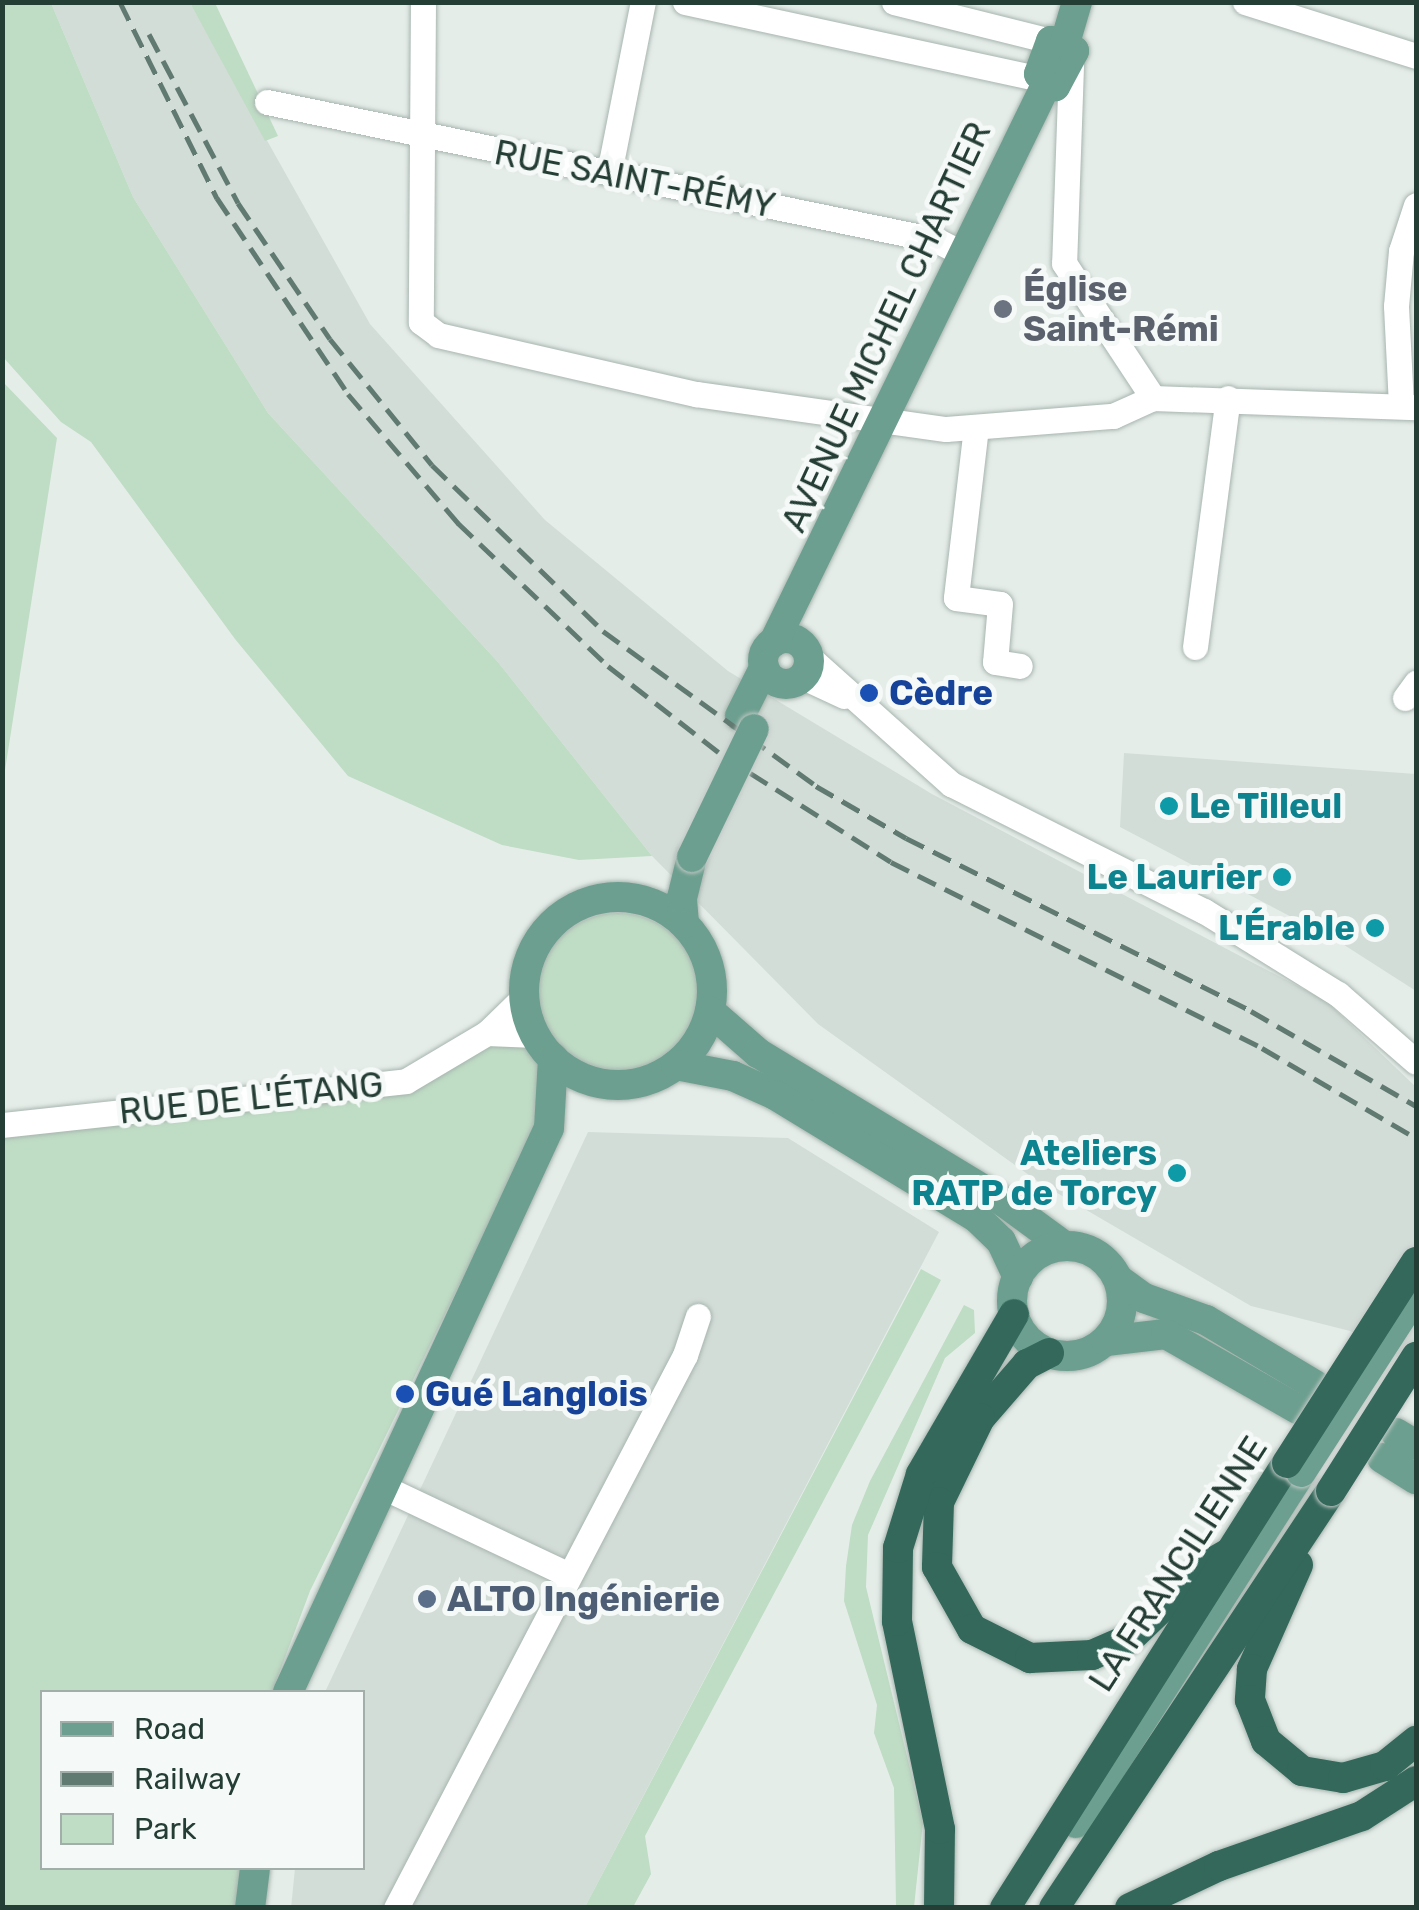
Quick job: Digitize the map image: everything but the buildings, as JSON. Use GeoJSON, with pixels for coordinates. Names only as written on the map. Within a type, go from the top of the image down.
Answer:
{"type":"FeatureCollection","features":[{"type":"Feature","properties":{"kind":"highway","name":"LA FRANCILIENNE"},"geometry":{"type":"LineString","coordinates":[[1005,1908],[1229,1553],[1294,1468],[1416,1262]]}},
{"type":"Feature","properties":{"kind":"highway"},"geometry":{"type":"LineString","coordinates":[[939,1908],[940,1829],[896,1621],[898,1548],[921,1474],[1014,1314]]}},
{"type":"Feature","properties":{"kind":"highway"},"geometry":{"type":"LineString","coordinates":[[1050,1353],[1027,1364],[980,1418],[939,1502],[937,1567],[972,1628],[1030,1658],[1092,1656],[1146,1626],[1203,1568],[1229,1553]]}},
{"type":"Feature","properties":{"kind":"highway"},"geometry":{"type":"LineString","coordinates":[[1054,1908],[1416,1358]]}},
{"type":"Feature","properties":{"kind":"highway"},"geometry":{"type":"LineString","coordinates":[[1330,1492],[1252,1669],[1255,1720],[1283,1759],[1323,1777],[1385,1766],[1416,1741]]}},
{"type":"Feature","properties":{"kind":"highway"},"geometry":{"type":"LineString","coordinates":[[1130,1908],[1219,1866],[1362,1816],[1416,1781]]}},
{"type":"Feature","properties":{"kind":"main road"},"geometry":{"type":"LineString","coordinates":[[1062,50],[1077,2]]}},
{"type":"Feature","properties":{"kind":"main road","name":"AVENUE MICHEL CHARTIER"},"geometry":{"type":"LineString","coordinates":[[789,662],[798,603],[1043,82],[1062,83],[1062,50]]}},
{"type":"Feature","properties":{"kind":"main road"},"geometry":{"type":"LineString","coordinates":[[644,900],[687,852],[747,722],[789,662]]}},
{"type":"Feature","properties":{"kind":"main road"},"geometry":{"type":"LineString","coordinates":[[684,923],[682,898],[687,852]]}},
{"type":"Feature","properties":{"kind":"main road"},"geometry":{"type":"LineString","coordinates":[[544,1046],[598,1082],[639,1082],[676,1064],[698,1041],[710,1012],[706,956],[684,923],[644,900],[605,898],[568,911],[534,950],[524,996],[544,1046],[549,1128]]}},
{"type":"Feature","properties":{"kind":"main road"},"geometry":{"type":"LineString","coordinates":[[676,1064],[733,1076],[774,1096],[977,1218],[1001,1240],[1018,1276],[1014,1314],[1027,1338],[1050,1353],[1079,1355],[1106,1341],[1166,1334],[1307,1397],[1206,1320],[1144,1298],[1119,1280],[1090,1250],[1063,1245],[1004,1202],[758,1054],[710,1012]]}},
{"type":"Feature","properties":{"kind":"main road"},"geometry":{"type":"LineString","coordinates":[[289,1690],[549,1128],[598,1082]]}},
{"type":"Feature","properties":{"kind":"main road"},"geometry":{"type":"LineString","coordinates":[[1018,1276],[1036,1255],[1063,1245]]}},
{"type":"Feature","properties":{"kind":"main road"},"geometry":{"type":"LineString","coordinates":[[1106,1341],[1122,1313],[1119,1280]]}},
{"type":"Feature","properties":{"kind":"main road"},"geometry":{"type":"LineString","coordinates":[[1018,1908],[1294,1468],[1416,1294]]}},
{"type":"Feature","properties":{"kind":"main road"},"geometry":{"type":"LineString","coordinates":[[1398,1445],[1416,1478]]}},
{"type":"Feature","properties":{"kind":"main road"},"geometry":{"type":"LineString","coordinates":[[250,1908],[255,1870]]}},
{"type":"Feature","properties":{"kind":"street"},"geometry":{"type":"LineString","coordinates":[[423,2],[421,322],[427,330],[604,373],[883,421],[976,427],[1113,416],[1152,398],[1409,406],[1396,306],[1401,251],[1416,205]]}},
{"type":"Feature","properties":{"kind":"street"},"geometry":{"type":"LineString","coordinates":[[609,172],[643,2]]}},
{"type":"Feature","properties":{"kind":"street"},"geometry":{"type":"LineString","coordinates":[[685,2],[1043,82]]}},
{"type":"Feature","properties":{"kind":"street"},"geometry":{"type":"LineString","coordinates":[[894,2],[1062,50],[1064,263],[1152,398]]}},
{"type":"Feature","properties":{"kind":"street"},"geometry":{"type":"LineString","coordinates":[[1245,2],[1416,56]]}},
{"type":"Feature","properties":{"kind":"street","name":"RUE SAINT-RÉMY"},"geometry":{"type":"LineString","coordinates":[[267,102],[304,122],[422,136],[609,172],[936,240],[961,253]]}},
{"type":"Feature","properties":{"kind":"street"},"geometry":{"type":"LineString","coordinates":[[1195,647],[1228,398]]}},
{"type":"Feature","properties":{"kind":"street"},"geometry":{"type":"LineString","coordinates":[[976,427],[956,598],[1000,604],[995,662],[1020,666]]}},
{"type":"Feature","properties":{"kind":"street"},"geometry":{"type":"LineString","coordinates":[[789,662],[856,703],[964,792],[1221,922],[1338,994],[1416,1062]]}},
{"type":"Feature","properties":{"kind":"street","name":"RUE DE L'ÉTANG"},"geometry":{"type":"LineString","coordinates":[[2,1125],[374,1087],[420,1074],[487,1033],[524,996]]}},
{"type":"Feature","properties":{"kind":"street"},"geometry":{"type":"LineString","coordinates":[[487,1033],[544,1046]]}},
{"type":"Feature","properties":{"kind":"street"},"geometry":{"type":"LineString","coordinates":[[396,1908],[567,1574],[685,1355],[698,1316]]}},
{"type":"Feature","properties":{"kind":"street"},"geometry":{"type":"LineString","coordinates":[[385,1488],[567,1574]]}},
{"type":"Feature","properties":{"kind":"shaded area"},"geometry":{"type":"Polygon","coordinates":[[[51,3],[190,3],[370,324],[545,520],[728,671],[932,794],[1326,1001],[1416,1087],[1416,1367],[1350,1331],[1251,1306],[1040,1183],[818,1024],[652,856],[497,661],[268,413],[133,197],[51,3]]]}},
{"type":"Feature","properties":{"kind":"shaded area"},"geometry":{"type":"Polygon","coordinates":[[[1124,753],[1416,774],[1416,991],[1341,943],[1120,827],[1124,753]]]}},
{"type":"Feature","properties":{"kind":"shaded area"},"geometry":{"type":"Polygon","coordinates":[[[588,1132],[788,1138],[939,1232],[585,1907],[291,1908],[295,1870],[365,1870],[365,1690],[326,1690],[588,1132]]]}},
{"type":"Feature","properties":{"kind":"green space"},"geometry":{"type":"Polygon","coordinates":[[[3,2],[51,3],[133,197],[268,413],[497,661],[652,856],[579,860],[502,845],[348,776],[235,639],[91,442],[61,422],[3,357],[3,2]]]}},
{"type":"Feature","properties":{"kind":"green space"},"geometry":{"type":"Polygon","coordinates":[[[190,3],[215,3],[278,136],[265,141],[190,3]]]}},
{"type":"Feature","properties":{"kind":"green space"},"geometry":{"type":"Polygon","coordinates":[[[3,382],[57,438],[3,783],[3,382]]]}},
{"type":"Feature","properties":{"kind":"green space"},"geometry":{"type":"Polygon","coordinates":[[[618,913],[649,919],[675,937],[693,963],[699,994],[693,1025],[675,1051],[649,1069],[618,1075],[587,1069],[561,1051],[543,1025],[537,994],[543,963],[561,937],[587,919],[618,913]]]}},
{"type":"Feature","properties":{"kind":"green space"},"geometry":{"type":"Polygon","coordinates":[[[500,1039],[523,1041],[538,1056],[545,1078],[533,1134],[310,1591],[273,1690],[40,1690],[40,1870],[244,1870],[241,1907],[3,1907],[3,1138],[335,1101],[432,1081],[500,1039]]]}},
{"type":"Feature","properties":{"kind":"green space"},"geometry":{"type":"Polygon","coordinates":[[[921,1269],[941,1280],[645,1836],[651,1874],[633,1907],[585,1907],[921,1269]]]}},
{"type":"Feature","properties":{"kind":"green space"},"geometry":{"type":"Polygon","coordinates":[[[964,1305],[974,1310],[975,1333],[945,1358],[868,1535],[866,1587],[923,1822],[914,1907],[896,1907],[894,1788],[874,1733],[877,1705],[844,1601],[846,1566],[852,1525],[870,1481],[964,1305]]]}},
{"type":"Feature","properties":{"kind":"railway"},"geometry":{"type":"LineString","coordinates":[[120,2],[217,198],[348,394],[458,523],[608,666],[725,757],[891,862],[1262,1048],[1416,1138]]}},
{"type":"Feature","properties":{"kind":"railway"},"geometry":{"type":"LineString","coordinates":[[149,34],[238,203],[330,339],[432,465],[603,631],[816,786],[906,838],[1251,1011],[1416,1106]]}},
{"type":"Feature","properties":{"kind":"place","name":"Église Saint-Rémi"},"geometry":{"type":"Point","coordinates":[1003,309]}},
{"type":"Feature","properties":{"kind":"place","name":"Cèdre"},"geometry":{"type":"Point","coordinates":[869,693]}},
{"type":"Feature","properties":{"kind":"place","name":"Le Tilleul"},"geometry":{"type":"Point","coordinates":[1169,806]}},
{"type":"Feature","properties":{"kind":"place","name":"Le Laurier"},"geometry":{"type":"Point","coordinates":[1282,877]}},
{"type":"Feature","properties":{"kind":"place","name":"L'Érable"},"geometry":{"type":"Point","coordinates":[1375,928]}},
{"type":"Feature","properties":{"kind":"place","name":"Ateliers RATP de Torcy"},"geometry":{"type":"Point","coordinates":[1177,1173]}},
{"type":"Feature","properties":{"kind":"place","name":"Gué Langlois"},"geometry":{"type":"Point","coordinates":[405,1394]}},
{"type":"Feature","properties":{"kind":"place","name":"ALTO Ingénierie"},"geometry":{"type":"Point","coordinates":[427,1599]}}]}
